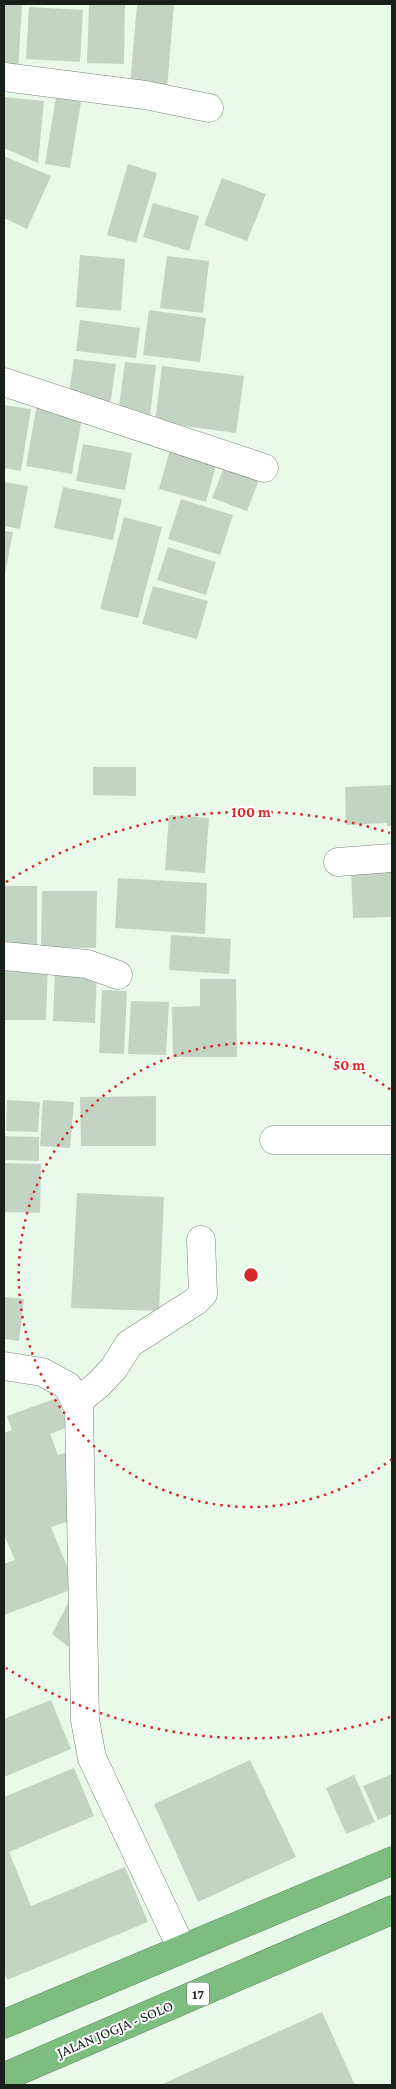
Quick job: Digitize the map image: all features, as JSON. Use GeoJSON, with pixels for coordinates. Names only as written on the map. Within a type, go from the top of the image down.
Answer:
{"type":"FeatureCollection","features":[{"type":"Feature","properties":{"kind":"highway"},"geometry":{"type":"LineString","coordinates":[[4,2024],[392,1861]]}},
{"type":"Feature","properties":{"kind":"highway","name":"JALAN JOGJA - SOLO"},"geometry":{"type":"LineString","coordinates":[[4,2077],[392,1910]]}},
{"type":"Feature","properties":{"kind":"street"},"geometry":{"type":"LineString","coordinates":[[4,77],[145,95],[210,108]]}},
{"type":"Feature","properties":{"kind":"street"},"geometry":{"type":"LineString","coordinates":[[4,382],[264,468]]}},
{"type":"Feature","properties":{"kind":"street"},"geometry":{"type":"LineString","coordinates":[[338,862],[392,858]]}},
{"type":"Feature","properties":{"kind":"street"},"geometry":{"type":"LineString","coordinates":[[4,956],[87,964],[118,975]]}},
{"type":"Feature","properties":{"kind":"street"},"geometry":{"type":"LineString","coordinates":[[274,1140],[392,1140]]}},
{"type":"Feature","properties":{"kind":"street"},"geometry":{"type":"LineString","coordinates":[[76,1403],[99,1384],[114,1368],[129,1344],[167,1321],[203,1294],[202,1240]]}},
{"type":"Feature","properties":{"kind":"street"},"geometry":{"type":"LineString","coordinates":[[4,1366],[42,1372],[68,1386],[79,1410],[85,1720],[92,1758],[182,1949]]}},
{"type":"Feature","properties":{"kind":"building"},"geometry":{"type":"Polygon","coordinates":[[[4,4],[22,5],[18,71],[4,71],[4,4]]]}},
{"type":"Feature","properties":{"kind":"building"},"geometry":{"type":"Polygon","coordinates":[[[89,4],[125,4],[124,64],[87,63],[89,4]]]}},
{"type":"Feature","properties":{"kind":"building"},"geometry":{"type":"Polygon","coordinates":[[[137,4],[174,4],[167,89],[130,86],[137,4]]]}},
{"type":"Feature","properties":{"kind":"building"},"geometry":{"type":"Polygon","coordinates":[[[29,7],[83,10],[80,62],[26,59],[29,7]]]}},
{"type":"Feature","properties":{"kind":"building"},"geometry":{"type":"Polygon","coordinates":[[[4,97],[44,101],[38,163],[4,148],[4,97]]]}},
{"type":"Feature","properties":{"kind":"building"},"geometry":{"type":"Polygon","coordinates":[[[56,97],[81,102],[70,168],[45,164],[56,97]]]}},
{"type":"Feature","properties":{"kind":"building"},"geometry":{"type":"Polygon","coordinates":[[[4,156],[51,176],[27,229],[4,218],[4,156]]]}},
{"type":"Feature","properties":{"kind":"building"},"geometry":{"type":"Polygon","coordinates":[[[128,164],[157,173],[136,243],[107,235],[128,164]]]}},
{"type":"Feature","properties":{"kind":"building"},"geometry":{"type":"Polygon","coordinates":[[[222,178],[266,194],[247,241],[204,225],[222,178]]]}},
{"type":"Feature","properties":{"kind":"building"},"geometry":{"type":"Polygon","coordinates":[[[153,203],[199,216],[189,251],[143,237],[153,203]]]}},
{"type":"Feature","properties":{"kind":"building"},"geometry":{"type":"Polygon","coordinates":[[[80,255],[125,259],[121,311],[76,307],[80,255]]]}},
{"type":"Feature","properties":{"kind":"building"},"geometry":{"type":"Polygon","coordinates":[[[167,256],[209,261],[203,313],[160,308],[167,256]]]}},
{"type":"Feature","properties":{"kind":"building"},"geometry":{"type":"Polygon","coordinates":[[[149,310],[206,318],[200,362],[143,355],[149,310]]]}},
{"type":"Feature","properties":{"kind":"building"},"geometry":{"type":"Polygon","coordinates":[[[80,320],[140,328],[136,358],[76,351],[80,320]]]}},
{"type":"Feature","properties":{"kind":"building"},"geometry":{"type":"Polygon","coordinates":[[[74,359],[116,364],[110,406],[68,400],[74,359]]]}},
{"type":"Feature","properties":{"kind":"building"},"geometry":{"type":"Polygon","coordinates":[[[125,362],[156,365],[150,416],[118,413],[125,362]]]}},
{"type":"Feature","properties":{"kind":"building"},"geometry":{"type":"Polygon","coordinates":[[[162,366],[244,376],[236,433],[155,422],[162,366]]]}},
{"type":"Feature","properties":{"kind":"building"},"geometry":{"type":"Polygon","coordinates":[[[37,404],[83,412],[72,474],[26,466],[37,404]]]}},
{"type":"Feature","properties":{"kind":"building"},"geometry":{"type":"Polygon","coordinates":[[[4,405],[31,409],[21,471],[4,468],[4,405]]]}},
{"type":"Feature","properties":{"kind":"building"},"geometry":{"type":"Polygon","coordinates":[[[83,444],[132,453],[125,490],[76,481],[83,444]]]}},
{"type":"Feature","properties":{"kind":"building"},"geometry":{"type":"Polygon","coordinates":[[[171,446],[218,458],[206,502],[159,489],[171,446]]]}},
{"type":"Feature","properties":{"kind":"building"},"geometry":{"type":"Polygon","coordinates":[[[226,462],[261,475],[247,511],[212,498],[226,462]]]}},
{"type":"Feature","properties":{"kind":"building"},"geometry":{"type":"Polygon","coordinates":[[[4,482],[28,486],[20,529],[4,526],[4,482]]]}},
{"type":"Feature","properties":{"kind":"building"},"geometry":{"type":"Polygon","coordinates":[[[63,487],[122,499],[113,540],[54,528],[63,487]]]}},
{"type":"Feature","properties":{"kind":"building"},"geometry":{"type":"Polygon","coordinates":[[[181,499],[233,515],[220,555],[168,539],[181,499]]]}},
{"type":"Feature","properties":{"kind":"building"},"geometry":{"type":"Polygon","coordinates":[[[124,517],[162,527],[138,618],[100,609],[124,517]]]}},
{"type":"Feature","properties":{"kind":"building"},"geometry":{"type":"Polygon","coordinates":[[[4,531],[13,532],[5,573],[4,573],[4,531]]]}},
{"type":"Feature","properties":{"kind":"building"},"geometry":{"type":"Polygon","coordinates":[[[168,547],[216,562],[206,595],[157,580],[168,547]]]}},
{"type":"Feature","properties":{"kind":"building"},"geometry":{"type":"Polygon","coordinates":[[[153,586],[208,601],[197,639],[142,624],[153,586]]]}},
{"type":"Feature","properties":{"kind":"building"},"geometry":{"type":"Polygon","coordinates":[[[93,767],[136,767],[136,796],[93,795],[93,767]]]}},
{"type":"Feature","properties":{"kind":"building"},"geometry":{"type":"Polygon","coordinates":[[[392,785],[392,826],[387,826],[387,823],[346,825],[345,787],[392,785]]]}},
{"type":"Feature","properties":{"kind":"building"},"geometry":{"type":"Polygon","coordinates":[[[169,815],[209,818],[205,873],[165,870],[169,815]]]}},
{"type":"Feature","properties":{"kind":"building"},"geometry":{"type":"Polygon","coordinates":[[[391,870],[392,917],[353,918],[351,871],[391,870]]]}},
{"type":"Feature","properties":{"kind":"building"},"geometry":{"type":"Polygon","coordinates":[[[118,878],[207,883],[205,934],[115,928],[118,878]]]}},
{"type":"Feature","properties":{"kind":"building"},"geometry":{"type":"Polygon","coordinates":[[[4,886],[37,886],[37,949],[4,949],[4,886]]]}},
{"type":"Feature","properties":{"kind":"building"},"geometry":{"type":"Polygon","coordinates":[[[42,891],[97,891],[96,948],[41,947],[42,891]]]}},
{"type":"Feature","properties":{"kind":"building"},"geometry":{"type":"Polygon","coordinates":[[[171,935],[231,939],[229,974],[169,970],[171,935]]]}},
{"type":"Feature","properties":{"kind":"building"},"geometry":{"type":"Polygon","coordinates":[[[4,963],[48,963],[46,1020],[4,1020],[4,963]]]}},
{"type":"Feature","properties":{"kind":"building"},"geometry":{"type":"Polygon","coordinates":[[[55,970],[97,972],[95,1023],[53,1021],[55,970]]]}},
{"type":"Feature","properties":{"kind":"building"},"geometry":{"type":"Polygon","coordinates":[[[200,979],[236,979],[237,1057],[173,1057],[172,1007],[200,1006],[200,979]]]}},
{"type":"Feature","properties":{"kind":"building"},"geometry":{"type":"Polygon","coordinates":[[[102,990],[127,991],[124,1054],[99,1053],[102,990]]]}},
{"type":"Feature","properties":{"kind":"building"},"geometry":{"type":"Polygon","coordinates":[[[131,1001],[169,1002],[166,1055],[128,1054],[131,1001]]]}},
{"type":"Feature","properties":{"kind":"building"},"geometry":{"type":"Polygon","coordinates":[[[156,1096],[156,1146],[81,1146],[80,1097],[156,1096]]]}},
{"type":"Feature","properties":{"kind":"building"},"geometry":{"type":"Polygon","coordinates":[[[7,1100],[40,1102],[38,1132],[6,1131],[7,1100]]]}},
{"type":"Feature","properties":{"kind":"building"},"geometry":{"type":"Polygon","coordinates":[[[43,1100],[74,1102],[70,1148],[40,1146],[43,1100]]]}},
{"type":"Feature","properties":{"kind":"building"},"geometry":{"type":"Polygon","coordinates":[[[4,1136],[39,1137],[39,1161],[4,1160],[4,1136]]]}},
{"type":"Feature","properties":{"kind":"building"},"geometry":{"type":"Polygon","coordinates":[[[4,1163],[41,1164],[40,1213],[4,1212],[4,1163]]]}},
{"type":"Feature","properties":{"kind":"building"},"geometry":{"type":"Polygon","coordinates":[[[77,1193],[164,1197],[159,1311],[71,1308],[77,1193]]]}},
{"type":"Feature","properties":{"kind":"building"},"geometry":{"type":"Polygon","coordinates":[[[4,1297],[24,1299],[19,1341],[4,1339],[4,1297]]]}},
{"type":"Feature","properties":{"kind":"building"},"geometry":{"type":"Polygon","coordinates":[[[57,1398],[68,1427],[50,1434],[58,1455],[71,1451],[91,1514],[51,1527],[76,1588],[4,1615],[4,1564],[15,1560],[4,1535],[4,1433],[12,1430],[7,1416],[57,1398]]]}},
{"type":"Feature","properties":{"kind":"building"},"geometry":{"type":"Polygon","coordinates":[[[68,1603],[97,1622],[78,1654],[52,1634],[68,1603]]]}},
{"type":"Feature","properties":{"kind":"building"},"geometry":{"type":"Polygon","coordinates":[[[51,1700],[71,1749],[4,1777],[4,1719],[51,1700]]]}},
{"type":"Feature","properties":{"kind":"building"},"geometry":{"type":"Polygon","coordinates":[[[250,1760],[296,1857],[198,1902],[154,1804],[250,1760]]]}},
{"type":"Feature","properties":{"kind":"building"},"geometry":{"type":"Polygon","coordinates":[[[74,1768],[94,1816],[9,1852],[31,1906],[125,1867],[148,1922],[7,1980],[4,1971],[4,1797],[74,1768]]]}},
{"type":"Feature","properties":{"kind":"building"},"geometry":{"type":"Polygon","coordinates":[[[392,1774],[392,1814],[378,1820],[363,1786],[392,1774]]]}},
{"type":"Feature","properties":{"kind":"building"},"geometry":{"type":"Polygon","coordinates":[[[354,1775],[375,1822],[346,1834],[326,1788],[354,1775]]]}},
{"type":"Feature","properties":{"kind":"building"},"geometry":{"type":"Polygon","coordinates":[[[322,2012],[355,2085],[160,2085],[322,2012]]]}}]}
